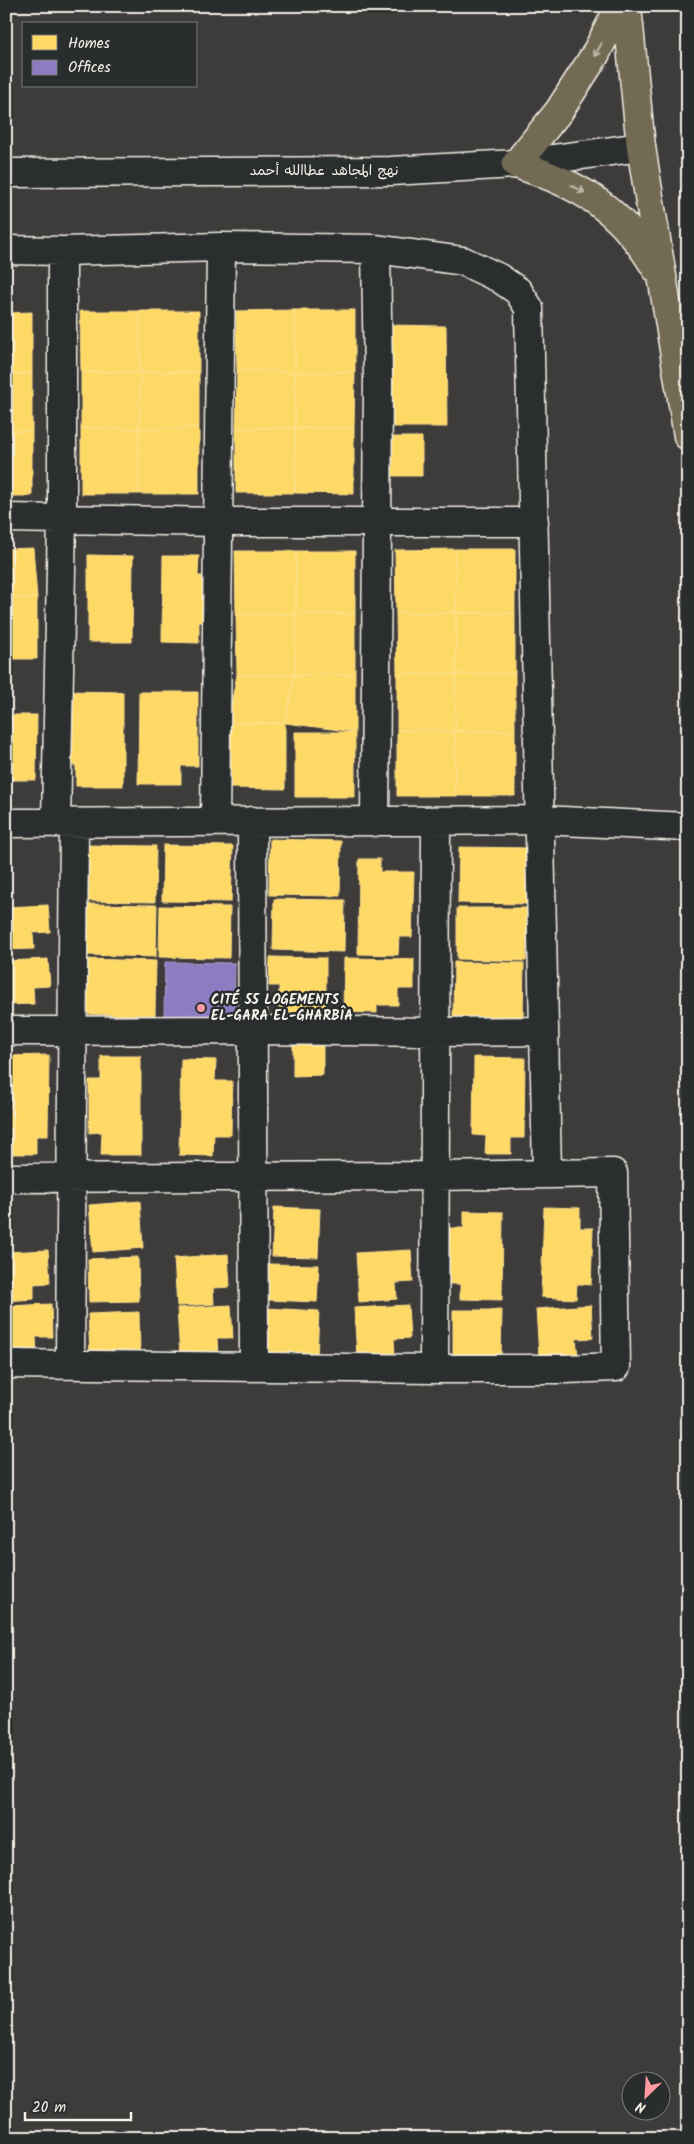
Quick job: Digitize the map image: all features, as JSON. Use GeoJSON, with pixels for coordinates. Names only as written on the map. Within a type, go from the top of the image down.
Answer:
{"type":"FeatureCollection","features":[{"type":"Feature","properties":{"kind":"main road"},"geometry":{"type":"LineString","coordinates":[[620,6],[595,54],[559,111],[516,164],[552,176],[586,193],[616,216],[641,244],[661,277]]}},
{"type":"Feature","properties":{"kind":"main road"},"geometry":{"type":"LineString","coordinates":[[627,6],[641,148],[688,436]]}},
{"type":"Feature","properties":{"kind":"street","name":"نهج المجاهد عطاالله أحمد"},"geometry":{"type":"LineString","coordinates":[[6,173],[391,171],[516,164],[641,148]]}},
{"type":"Feature","properties":{"kind":"street"},"geometry":{"type":"LineString","coordinates":[[215,820],[221,247]]}},
{"type":"Feature","properties":{"kind":"street"},"geometry":{"type":"LineString","coordinates":[[6,250],[62,251],[221,247],[376,249],[463,261],[499,278],[518,291],[529,308],[547,1173]]}},
{"type":"Feature","properties":{"kind":"street"},"geometry":{"type":"LineString","coordinates":[[375,822],[376,249]]}},
{"type":"Feature","properties":{"kind":"street"},"geometry":{"type":"LineString","coordinates":[[62,251],[65,823],[73,1032],[70,1364]]}},
{"type":"Feature","properties":{"kind":"street"},"geometry":{"type":"LineString","coordinates":[[6,518],[218,522],[534,522]]}},
{"type":"Feature","properties":{"kind":"street"},"geometry":{"type":"LineString","coordinates":[[6,823],[215,820],[375,822],[541,820],[688,827]]}},
{"type":"Feature","properties":{"kind":"street"},"geometry":{"type":"LineString","coordinates":[[252,821],[254,1365]]}},
{"type":"Feature","properties":{"kind":"street"},"geometry":{"type":"LineString","coordinates":[[434,1369],[436,821]]}},
{"type":"Feature","properties":{"kind":"street"},"geometry":{"type":"LineString","coordinates":[[6,1031],[544,1031]]}},
{"type":"Feature","properties":{"kind":"street"},"geometry":{"type":"LineString","coordinates":[[6,1178],[435,1176],[613,1173],[616,1367],[434,1369],[254,1365],[6,1364]]}},
{"type":"Feature","properties":{"kind":"building: Homes"},"geometry":{"type":"Polygon","coordinates":[[[295,310],[295,372],[237,371],[236,311],[295,310]]]}},
{"type":"Feature","properties":{"kind":"building: Homes"},"geometry":{"type":"Polygon","coordinates":[[[295,310],[355,310],[355,372],[295,372],[295,310]]]}},
{"type":"Feature","properties":{"kind":"building: Homes"},"geometry":{"type":"Polygon","coordinates":[[[80,311],[140,311],[140,372],[81,372],[80,311]]]}},
{"type":"Feature","properties":{"kind":"building: Homes"},"geometry":{"type":"Polygon","coordinates":[[[140,311],[199,311],[199,372],[140,372],[140,311]]]}},
{"type":"Feature","properties":{"kind":"building: Homes"},"geometry":{"type":"Polygon","coordinates":[[[32,312],[32,374],[6,374],[6,313],[32,312]]]}},
{"type":"Feature","properties":{"kind":"building: Homes"},"geometry":{"type":"Polygon","coordinates":[[[390,325],[446,326],[447,427],[390,427],[390,325]]]}},
{"type":"Feature","properties":{"kind":"building: Homes"},"geometry":{"type":"Polygon","coordinates":[[[237,371],[295,372],[295,428],[236,428],[237,371]]]}},
{"type":"Feature","properties":{"kind":"building: Homes"},"geometry":{"type":"Polygon","coordinates":[[[81,372],[140,372],[139,429],[81,428],[81,372]]]}},
{"type":"Feature","properties":{"kind":"building: Homes"},"geometry":{"type":"Polygon","coordinates":[[[140,372],[199,372],[199,428],[139,429],[140,372]]]}},
{"type":"Feature","properties":{"kind":"building: Homes"},"geometry":{"type":"Polygon","coordinates":[[[295,372],[355,372],[354,428],[295,428],[295,372]]]}},
{"type":"Feature","properties":{"kind":"building: Homes"},"geometry":{"type":"Polygon","coordinates":[[[6,374],[32,374],[32,431],[6,431],[6,374]]]}},
{"type":"Feature","properties":{"kind":"building: Homes"},"geometry":{"type":"Polygon","coordinates":[[[81,428],[139,429],[139,494],[81,494],[81,428]]]}},
{"type":"Feature","properties":{"kind":"building: Homes"},"geometry":{"type":"Polygon","coordinates":[[[199,428],[199,494],[139,494],[139,429],[199,428]]]}},
{"type":"Feature","properties":{"kind":"building: Homes"},"geometry":{"type":"Polygon","coordinates":[[[236,428],[295,428],[295,493],[236,493],[236,428]]]}},
{"type":"Feature","properties":{"kind":"building: Homes"},"geometry":{"type":"Polygon","coordinates":[[[295,428],[354,428],[354,494],[295,493],[295,428]]]}},
{"type":"Feature","properties":{"kind":"building: Homes"},"geometry":{"type":"Polygon","coordinates":[[[6,431],[32,431],[32,496],[6,496],[6,431]]]}},
{"type":"Feature","properties":{"kind":"building: Homes"},"geometry":{"type":"Polygon","coordinates":[[[389,437],[422,437],[422,476],[388,476],[389,437]]]}},
{"type":"Feature","properties":{"kind":"building: Homes"},"geometry":{"type":"Polygon","coordinates":[[[33,548],[37,598],[6,598],[6,549],[33,548]]]}},
{"type":"Feature","properties":{"kind":"building: Homes"},"geometry":{"type":"Polygon","coordinates":[[[455,549],[456,613],[396,613],[395,550],[455,549]]]}},
{"type":"Feature","properties":{"kind":"building: Homes"},"geometry":{"type":"Polygon","coordinates":[[[455,549],[515,549],[515,613],[456,613],[455,549]]]}},
{"type":"Feature","properties":{"kind":"building: Homes"},"geometry":{"type":"Polygon","coordinates":[[[235,551],[296,551],[296,614],[236,614],[235,551]]]}},
{"type":"Feature","properties":{"kind":"building: Homes"},"geometry":{"type":"Polygon","coordinates":[[[296,551],[355,551],[355,614],[296,614],[296,551]]]}},
{"type":"Feature","properties":{"kind":"building: Homes"},"geometry":{"type":"Polygon","coordinates":[[[88,555],[133,556],[132,642],[88,642],[88,555]]]}},
{"type":"Feature","properties":{"kind":"building: Homes"},"geometry":{"type":"Polygon","coordinates":[[[163,556],[199,556],[198,576],[211,576],[211,622],[199,622],[199,643],[162,642],[163,556]]]}},
{"type":"Feature","properties":{"kind":"building: Homes"},"geometry":{"type":"Polygon","coordinates":[[[6,598],[37,598],[37,659],[6,659],[6,598]]]}},
{"type":"Feature","properties":{"kind":"building: Homes"},"geometry":{"type":"Polygon","coordinates":[[[396,613],[456,613],[456,674],[397,674],[396,613]]]}},
{"type":"Feature","properties":{"kind":"building: Homes"},"geometry":{"type":"Polygon","coordinates":[[[456,613],[515,613],[515,674],[456,674],[456,613]]]}},
{"type":"Feature","properties":{"kind":"building: Homes"},"geometry":{"type":"Polygon","coordinates":[[[236,614],[296,614],[295,675],[237,675],[236,614]]]}},
{"type":"Feature","properties":{"kind":"building: Homes"},"geometry":{"type":"Polygon","coordinates":[[[296,614],[355,614],[355,675],[295,675],[296,614]]]}},
{"type":"Feature","properties":{"kind":"building: Homes"},"geometry":{"type":"Polygon","coordinates":[[[397,674],[456,674],[455,731],[397,730],[397,674]]]}},
{"type":"Feature","properties":{"kind":"building: Homes"},"geometry":{"type":"Polygon","coordinates":[[[456,674],[515,674],[515,731],[455,731],[456,674]]]}},
{"type":"Feature","properties":{"kind":"building: Homes"},"geometry":{"type":"Polygon","coordinates":[[[237,675],[295,675],[285,723],[227,723],[237,675]]]}},
{"type":"Feature","properties":{"kind":"building: Homes"},"geometry":{"type":"Polygon","coordinates":[[[295,675],[355,675],[355,732],[285,723],[295,675]]]}},
{"type":"Feature","properties":{"kind":"building: Homes"},"geometry":{"type":"Polygon","coordinates":[[[64,691],[123,692],[123,786],[76,786],[76,766],[64,765],[64,691]]]}},
{"type":"Feature","properties":{"kind":"building: Homes"},"geometry":{"type":"Polygon","coordinates":[[[139,692],[198,692],[198,766],[181,766],[181,784],[138,784],[139,692]]]}},
{"type":"Feature","properties":{"kind":"building: Homes"},"geometry":{"type":"Polygon","coordinates":[[[6,715],[37,715],[36,780],[6,780],[6,715]]]}},
{"type":"Feature","properties":{"kind":"building: Homes"},"geometry":{"type":"Polygon","coordinates":[[[227,723],[285,723],[285,789],[227,788],[227,723]]]}},
{"type":"Feature","properties":{"kind":"building: Homes"},"geometry":{"type":"Polygon","coordinates":[[[397,730],[455,731],[455,796],[397,796],[397,730]]]}},
{"type":"Feature","properties":{"kind":"building: Homes"},"geometry":{"type":"Polygon","coordinates":[[[455,731],[515,731],[515,796],[455,796],[455,731]]]}},
{"type":"Feature","properties":{"kind":"building: Homes"},"geometry":{"type":"Polygon","coordinates":[[[295,732],[355,732],[355,797],[295,797],[295,732]]]}},
{"type":"Feature","properties":{"kind":"building: Homes"},"geometry":{"type":"Polygon","coordinates":[[[270,839],[341,841],[340,896],[269,895],[270,839]]]}},
{"type":"Feature","properties":{"kind":"building: Homes"},"geometry":{"type":"Polygon","coordinates":[[[85,845],[156,846],[155,902],[85,901],[85,845]]]}},
{"type":"Feature","properties":{"kind":"building: Homes"},"geometry":{"type":"Polygon","coordinates":[[[163,845],[233,846],[231,902],[162,901],[163,845]]]}},
{"type":"Feature","properties":{"kind":"building: Homes"},"geometry":{"type":"Polygon","coordinates":[[[459,847],[529,848],[528,904],[458,903],[459,847]]]}},
{"type":"Feature","properties":{"kind":"building: Homes"},"geometry":{"type":"Polygon","coordinates":[[[359,859],[380,859],[380,872],[414,872],[412,937],[399,937],[398,955],[358,954],[359,859]]]}},
{"type":"Feature","properties":{"kind":"building: Homes"},"geometry":{"type":"Polygon","coordinates":[[[274,899],[345,900],[344,952],[273,950],[274,899]]]}},
{"type":"Feature","properties":{"kind":"building: Homes"},"geometry":{"type":"Polygon","coordinates":[[[87,904],[157,905],[156,957],[86,955],[87,904]]]}},
{"type":"Feature","properties":{"kind":"building: Homes"},"geometry":{"type":"Polygon","coordinates":[[[48,905],[50,932],[33,933],[34,949],[6,950],[6,907],[48,905]]]}},
{"type":"Feature","properties":{"kind":"building: Homes"},"geometry":{"type":"Polygon","coordinates":[[[160,906],[230,907],[229,958],[159,957],[160,906]]]}},
{"type":"Feature","properties":{"kind":"building: Homes"},"geometry":{"type":"Polygon","coordinates":[[[457,908],[527,908],[526,961],[457,959],[457,908]]]}},
{"type":"Feature","properties":{"kind":"building: Homes"},"geometry":{"type":"Polygon","coordinates":[[[270,957],[326,958],[326,1013],[279,1012],[279,986],[269,986],[270,957]]]}},
{"type":"Feature","properties":{"kind":"building: Homes"},"geometry":{"type":"Polygon","coordinates":[[[344,958],[414,959],[414,989],[398,989],[398,1005],[377,1005],[377,1013],[343,1012],[344,958]]]}},
{"type":"Feature","properties":{"kind":"building: Homes"},"geometry":{"type":"Polygon","coordinates":[[[48,959],[50,986],[33,987],[34,1004],[6,1005],[6,961],[48,959]]]}},
{"type":"Feature","properties":{"kind":"building: Homes"},"geometry":{"type":"Polygon","coordinates":[[[85,959],[156,961],[155,1015],[84,1014],[85,959]]]}},
{"type":"Feature","properties":{"kind":"building: Homes"},"geometry":{"type":"Polygon","coordinates":[[[454,962],[524,963],[523,1019],[453,1017],[454,962]]]}},
{"type":"Feature","properties":{"kind":"building: Homes"},"geometry":{"type":"Polygon","coordinates":[[[293,1041],[323,1041],[323,1075],[293,1076],[293,1041]]]}},
{"type":"Feature","properties":{"kind":"building: Homes"},"geometry":{"type":"Polygon","coordinates":[[[49,1055],[48,1136],[36,1136],[36,1154],[6,1154],[6,1056],[49,1055]]]}},
{"type":"Feature","properties":{"kind":"building: Homes"},"geometry":{"type":"Polygon","coordinates":[[[101,1056],[141,1056],[141,1155],[101,1155],[102,1132],[89,1133],[89,1080],[101,1080],[101,1056]]]}},
{"type":"Feature","properties":{"kind":"building: Homes"},"geometry":{"type":"Polygon","coordinates":[[[474,1057],[525,1058],[524,1138],[511,1138],[511,1154],[485,1154],[486,1136],[473,1135],[474,1057]]]}},
{"type":"Feature","properties":{"kind":"building: Homes"},"geometry":{"type":"Polygon","coordinates":[[[181,1059],[216,1060],[215,1081],[232,1081],[231,1135],[214,1135],[213,1156],[179,1155],[181,1059]]]}},
{"type":"Feature","properties":{"kind":"building: Homes"},"geometry":{"type":"Polygon","coordinates":[[[140,1201],[143,1248],[93,1252],[89,1205],[140,1201]]]}},
{"type":"Feature","properties":{"kind":"building: Homes"},"geometry":{"type":"Polygon","coordinates":[[[274,1207],[320,1209],[318,1257],[272,1256],[274,1207]]]}},
{"type":"Feature","properties":{"kind":"building: Homes"},"geometry":{"type":"Polygon","coordinates":[[[544,1207],[580,1208],[580,1228],[593,1228],[591,1285],[577,1284],[576,1299],[541,1297],[544,1207]]]}},
{"type":"Feature","properties":{"kind":"building: Homes"},"geometry":{"type":"Polygon","coordinates":[[[464,1211],[503,1212],[502,1300],[460,1299],[460,1284],[449,1284],[450,1228],[464,1228],[464,1211]]]}},
{"type":"Feature","properties":{"kind":"building: Homes"},"geometry":{"type":"Polygon","coordinates":[[[48,1250],[50,1283],[34,1284],[34,1299],[6,1301],[6,1252],[48,1250]]]}},
{"type":"Feature","properties":{"kind":"building: Homes"},"geometry":{"type":"Polygon","coordinates":[[[411,1250],[413,1282],[396,1283],[397,1299],[359,1302],[356,1253],[411,1250]]]}},
{"type":"Feature","properties":{"kind":"building: Homes"},"geometry":{"type":"Polygon","coordinates":[[[228,1254],[230,1287],[213,1288],[214,1304],[177,1306],[174,1258],[228,1254]]]}},
{"type":"Feature","properties":{"kind":"building: Homes"},"geometry":{"type":"Polygon","coordinates":[[[138,1257],[139,1301],[89,1302],[88,1259],[138,1257]]]}},
{"type":"Feature","properties":{"kind":"building: Homes"},"geometry":{"type":"Polygon","coordinates":[[[268,1264],[319,1265],[317,1302],[268,1300],[268,1264]]]}},
{"type":"Feature","properties":{"kind":"building: Homes"},"geometry":{"type":"Polygon","coordinates":[[[51,1304],[52,1337],[36,1337],[37,1353],[6,1355],[6,1306],[51,1304]]]}},
{"type":"Feature","properties":{"kind":"building: Homes"},"geometry":{"type":"Polygon","coordinates":[[[231,1305],[233,1338],[217,1338],[218,1355],[180,1357],[177,1308],[231,1305]]]}},
{"type":"Feature","properties":{"kind":"building: Homes"},"geometry":{"type":"Polygon","coordinates":[[[408,1305],[410,1338],[394,1339],[395,1354],[357,1357],[354,1308],[408,1305]]]}},
{"type":"Feature","properties":{"kind":"building: Homes"},"geometry":{"type":"Polygon","coordinates":[[[591,1305],[593,1338],[576,1339],[578,1355],[539,1357],[536,1309],[591,1305]]]}},
{"type":"Feature","properties":{"kind":"building: Homes"},"geometry":{"type":"Polygon","coordinates":[[[267,1308],[319,1311],[317,1358],[265,1355],[267,1308]]]}},
{"type":"Feature","properties":{"kind":"building: Homes"},"geometry":{"type":"Polygon","coordinates":[[[453,1310],[502,1310],[501,1357],[453,1356],[453,1310]]]}},
{"type":"Feature","properties":{"kind":"building: Homes"},"geometry":{"type":"Polygon","coordinates":[[[139,1312],[140,1354],[90,1356],[88,1314],[139,1312]]]}},
{"type":"Feature","properties":{"kind":"building: Offices"},"geometry":{"type":"Polygon","coordinates":[[[165,962],[235,963],[234,1018],[164,1016],[165,962]]]}},
{"type":"Feature","properties":{"kind":"place","name":"CITÉ 55 LOGEMENTS EL-GARA EL-GHARBÎA"},"geometry":{"type":"Point","coordinates":[201,1008]}}]}
